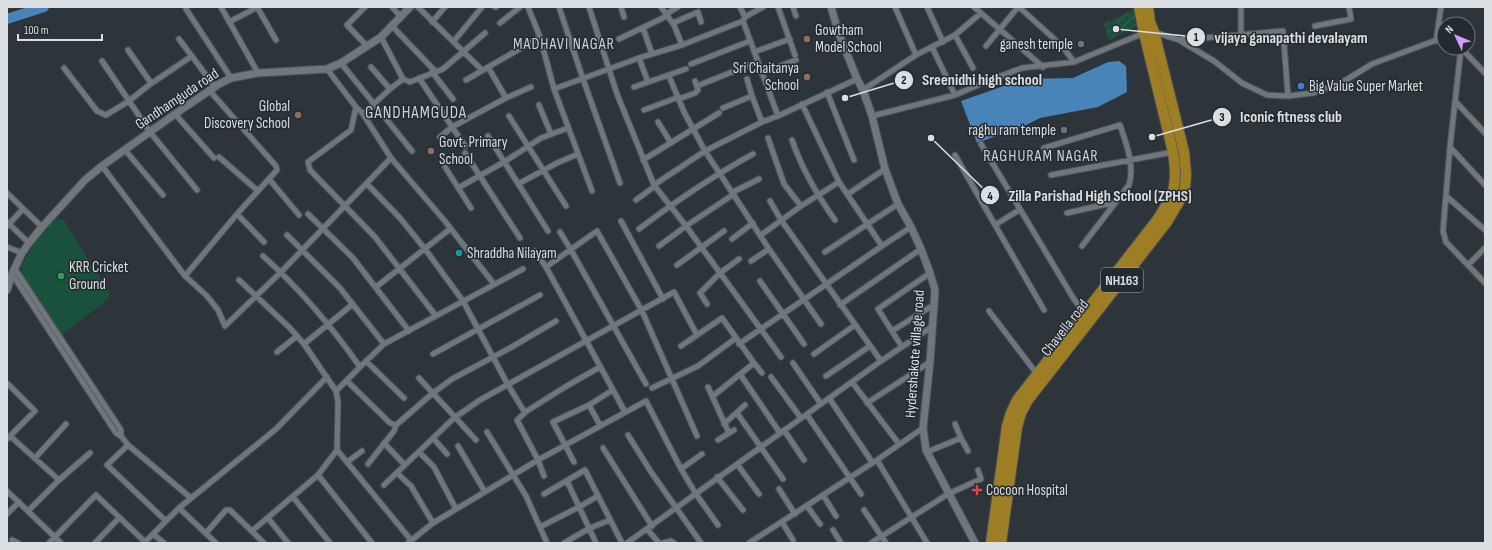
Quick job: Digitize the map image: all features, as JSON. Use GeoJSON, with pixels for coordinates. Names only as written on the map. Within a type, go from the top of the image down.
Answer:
{"type":"FeatureCollection","features":[{"type":"Feature","properties":{"kind":"highway","name":"Chavella road"},"geometry":{"type":"LineString","coordinates":[[990,543],[1007,426],[1017,400],[1037,374],[1167,222],[1185,188],[1186,174],[1184,152],[1149,32],[1139,7]]}},
{"type":"Feature","properties":{"kind":"highway","name":"Chavella road"},"geometry":{"type":"LineString","coordinates":[[1001,543],[1016,427],[1021,413],[1028,400],[1167,204],[1176,182],[1174,152],[1149,32],[1150,22],[1148,7]]}},
{"type":"Feature","properties":{"kind":"street"},"geometry":{"type":"LineString","coordinates":[[221,7],[258,73]]}},
{"type":"Feature","properties":{"kind":"street"},"geometry":{"type":"LineString","coordinates":[[229,22],[257,7],[276,40]]}},
{"type":"Feature","properties":{"kind":"street"},"geometry":{"type":"LineString","coordinates":[[365,7],[347,25],[367,46]]}},
{"type":"Feature","properties":{"kind":"street"},"geometry":{"type":"LineString","coordinates":[[392,7],[401,17]]}},
{"type":"Feature","properties":{"kind":"street","name":"Gandhamguda road"},"geometry":{"type":"LineString","coordinates":[[7,290],[22,253],[29,243],[85,180],[102,166],[212,88],[231,78],[258,73],[327,69],[341,64],[381,37],[410,7]]}},
{"type":"Feature","properties":{"kind":"street"},"geometry":{"type":"LineString","coordinates":[[418,7],[482,70]]}},
{"type":"Feature","properties":{"kind":"street"},"geometry":{"type":"LineString","coordinates":[[432,22],[445,7]]}},
{"type":"Feature","properties":{"kind":"street"},"geometry":{"type":"LineString","coordinates":[[454,41],[482,7]]}},
{"type":"Feature","properties":{"kind":"street"},"geometry":{"type":"LineString","coordinates":[[500,23],[520,7]]}},
{"type":"Feature","properties":{"kind":"street"},"geometry":{"type":"LineString","coordinates":[[528,7],[540,37],[554,89],[592,191]]}},
{"type":"Feature","properties":{"kind":"street"},"geometry":{"type":"LineString","coordinates":[[559,7],[620,183]]}},
{"type":"Feature","properties":{"kind":"street"},"geometry":{"type":"LineString","coordinates":[[589,7],[609,69],[654,186],[686,226],[781,357]]}},
{"type":"Feature","properties":{"kind":"street"},"geometry":{"type":"LineString","coordinates":[[622,7],[624,17]]}},
{"type":"Feature","properties":{"kind":"street"},"geometry":{"type":"LineString","coordinates":[[661,7],[673,23],[682,45]]}},
{"type":"Feature","properties":{"kind":"street"},"geometry":{"type":"LineString","coordinates":[[619,39],[643,28],[678,7]]}},
{"type":"Feature","properties":{"kind":"street"},"geometry":{"type":"LineString","coordinates":[[740,7],[757,62],[778,116]]}},
{"type":"Feature","properties":{"kind":"street"},"geometry":{"type":"LineString","coordinates":[[761,73],[796,58],[778,7]]}},
{"type":"Feature","properties":{"kind":"street"},"geometry":{"type":"LineString","coordinates":[[793,7],[796,16]]}},
{"type":"Feature","properties":{"kind":"street","name":"Hydershakote village road"},"geometry":{"type":"LineString","coordinates":[[830,7],[839,34],[863,90],[872,116],[885,169],[898,204],[911,226],[921,249],[935,290],[930,362],[923,428],[924,442],[927,452],[948,494],[975,543]]}},
{"type":"Feature","properties":{"kind":"street"},"geometry":{"type":"LineString","coordinates":[[895,7],[916,55]]}},
{"type":"Feature","properties":{"kind":"street"},"geometry":{"type":"LineString","coordinates":[[927,7],[943,42]]}},
{"type":"Feature","properties":{"kind":"street"},"geometry":{"type":"LineString","coordinates":[[974,7],[1043,66]]}},
{"type":"Feature","properties":{"kind":"street"},"geometry":{"type":"LineString","coordinates":[[986,46],[998,29],[1018,7],[1062,46],[1074,62]]}},
{"type":"Feature","properties":{"kind":"street"},"geometry":{"type":"LineString","coordinates":[[1241,7],[1241,34]]}},
{"type":"Feature","properties":{"kind":"street"},"geometry":{"type":"LineString","coordinates":[[1315,26],[1351,19],[1349,7]]}},
{"type":"Feature","properties":{"kind":"street"},"geometry":{"type":"LineString","coordinates":[[554,89],[639,58],[682,45],[744,19],[759,8]]}},
{"type":"Feature","properties":{"kind":"street"},"geometry":{"type":"LineString","coordinates":[[186,9],[231,78]]}},
{"type":"Feature","properties":{"kind":"street"},"geometry":{"type":"LineString","coordinates":[[673,23],[698,12],[701,22]]}},
{"type":"Feature","properties":{"kind":"street"},"geometry":{"type":"LineString","coordinates":[[863,90],[916,55],[955,35],[981,13]]}},
{"type":"Feature","properties":{"kind":"street"},"geometry":{"type":"LineString","coordinates":[[392,26],[434,72],[453,99]]}},
{"type":"Feature","properties":{"kind":"street"},"geometry":{"type":"LineString","coordinates":[[643,28],[652,54]]}},
{"type":"Feature","properties":{"kind":"street"},"geometry":{"type":"LineString","coordinates":[[1179,40],[1282,31],[1288,96]]}},
{"type":"Feature","properties":{"kind":"street"},"geometry":{"type":"LineString","coordinates":[[872,116],[955,95],[1022,68],[1074,62],[1149,32],[1179,40],[1214,61],[1242,82],[1267,95],[1288,96],[1313,93],[1342,83],[1372,64],[1436,41]]}},
{"type":"Feature","properties":{"kind":"street"},"geometry":{"type":"LineString","coordinates":[[381,37],[403,79],[410,82],[443,69],[485,33]]}},
{"type":"Feature","properties":{"kind":"street"},"geometry":{"type":"LineString","coordinates":[[955,35],[973,68]]}},
{"type":"Feature","properties":{"kind":"street"},"geometry":{"type":"LineString","coordinates":[[466,80],[540,37]]}},
{"type":"Feature","properties":{"kind":"street"},"geometry":{"type":"LineString","coordinates":[[179,39],[192,56],[212,88],[276,166],[276,170],[185,276]]}},
{"type":"Feature","properties":{"kind":"street"},"geometry":{"type":"LineString","coordinates":[[754,52],[790,39]]}},
{"type":"Feature","properties":{"kind":"street"},"geometry":{"type":"LineString","coordinates":[[691,64],[750,41]]}},
{"type":"Feature","properties":{"kind":"street"},"geometry":{"type":"LineString","coordinates":[[932,47],[955,95]]}},
{"type":"Feature","properties":{"kind":"street"},"geometry":{"type":"LineString","coordinates":[[128,50],[151,84]]}},
{"type":"Feature","properties":{"kind":"street"},"geometry":{"type":"LineString","coordinates":[[64,68],[97,111],[106,115],[129,101],[192,56]]}},
{"type":"Feature","properties":{"kind":"street"},"geometry":{"type":"LineString","coordinates":[[1460,56],[1443,231],[1446,242],[1485,283]]}},
{"type":"Feature","properties":{"kind":"street"},"geometry":{"type":"LineString","coordinates":[[1469,56],[1485,73]]}},
{"type":"Feature","properties":{"kind":"street"},"geometry":{"type":"LineString","coordinates":[[639,58],[648,82]]}},
{"type":"Feature","properties":{"kind":"street"},"geometry":{"type":"LineString","coordinates":[[102,61],[150,132],[197,190]]}},
{"type":"Feature","properties":{"kind":"street"},"geometry":{"type":"LineString","coordinates":[[644,110],[695,93],[698,90],[696,83],[757,62]]}},
{"type":"Feature","properties":{"kind":"street"},"geometry":{"type":"LineString","coordinates":[[341,64],[412,151]]}},
{"type":"Feature","properties":{"kind":"street"},"geometry":{"type":"LineString","coordinates":[[488,66],[506,98]]}},
{"type":"Feature","properties":{"kind":"street"},"geometry":{"type":"LineString","coordinates":[[371,67],[390,89]]}},
{"type":"Feature","properties":{"kind":"street"},"geometry":{"type":"LineString","coordinates":[[327,69],[363,114],[392,158],[494,284]]}},
{"type":"Feature","properties":{"kind":"street"},"geometry":{"type":"LineString","coordinates":[[634,87],[686,69]]}},
{"type":"Feature","properties":{"kind":"street"},"geometry":{"type":"LineString","coordinates":[[668,76],[684,112],[705,151],[734,193],[769,249],[821,324]]}},
{"type":"Feature","properties":{"kind":"street"},"geometry":{"type":"LineString","coordinates":[[419,78],[465,146]]}},
{"type":"Feature","properties":{"kind":"street"},"geometry":{"type":"LineString","coordinates":[[363,114],[403,79]]}},
{"type":"Feature","properties":{"kind":"street"},"geometry":{"type":"LineString","coordinates":[[746,79],[762,122]]}},
{"type":"Feature","properties":{"kind":"street"},"geometry":{"type":"LineString","coordinates":[[636,200],[705,151],[762,122],[857,79]]}},
{"type":"Feature","properties":{"kind":"street"},"geometry":{"type":"LineString","coordinates":[[440,137],[452,127],[506,98],[531,87]]}},
{"type":"Feature","properties":{"kind":"street"},"geometry":{"type":"LineString","coordinates":[[827,92],[854,160]]}},
{"type":"Feature","properties":{"kind":"street"},"geometry":{"type":"LineString","coordinates":[[643,160],[721,111],[752,96]]}},
{"type":"Feature","properties":{"kind":"street"},"geometry":{"type":"LineString","coordinates":[[1455,101],[1485,133]]}},
{"type":"Feature","properties":{"kind":"street"},"geometry":{"type":"LineString","coordinates":[[802,104],[839,182],[882,246]]}},
{"type":"Feature","properties":{"kind":"street"},"geometry":{"type":"LineString","coordinates":[[540,105],[551,134]]}},
{"type":"Feature","properties":{"kind":"street"},"geometry":{"type":"LineString","coordinates":[[356,107],[351,130],[308,162],[310,170],[375,237],[436,316]]}},
{"type":"Feature","properties":{"kind":"street"},"geometry":{"type":"LineString","coordinates":[[175,114],[217,158],[258,191]]}},
{"type":"Feature","properties":{"kind":"street"},"geometry":{"type":"LineString","coordinates":[[509,116],[566,206]]}},
{"type":"Feature","properties":{"kind":"street"},"geometry":{"type":"LineString","coordinates":[[658,122],[671,143]]}},
{"type":"Feature","properties":{"kind":"street"},"geometry":{"type":"LineString","coordinates":[[1044,148],[1120,125],[1130,160],[1131,180],[1129,185],[1082,246]]}},
{"type":"Feature","properties":{"kind":"street"},"geometry":{"type":"LineString","coordinates":[[458,188],[504,162],[541,138],[568,128]]}},
{"type":"Feature","properties":{"kind":"street"},"geometry":{"type":"LineString","coordinates":[[488,136],[548,231]]}},
{"type":"Feature","properties":{"kind":"street"},"geometry":{"type":"LineString","coordinates":[[768,138],[784,184],[800,206]]}},
{"type":"Feature","properties":{"kind":"street"},"geometry":{"type":"LineString","coordinates":[[792,140],[799,160],[818,196],[835,220]]}},
{"type":"Feature","properties":{"kind":"street"},"geometry":{"type":"LineString","coordinates":[[980,144],[1020,210],[1088,316]]}},
{"type":"Feature","properties":{"kind":"street"},"geometry":{"type":"LineString","coordinates":[[1450,147],[1485,185]]}},
{"type":"Feature","properties":{"kind":"street"},"geometry":{"type":"LineString","coordinates":[[125,150],[163,195]]}},
{"type":"Feature","properties":{"kind":"street"},"geometry":{"type":"LineString","coordinates":[[1051,175],[1174,152]]}},
{"type":"Feature","properties":{"kind":"street"},"geometry":{"type":"LineString","coordinates":[[465,153],[520,238]]}},
{"type":"Feature","properties":{"kind":"street"},"geometry":{"type":"LineString","coordinates":[[518,184],[578,154]]}},
{"type":"Feature","properties":{"kind":"street"},"geometry":{"type":"LineString","coordinates":[[639,229],[670,206],[720,173],[753,154]]}},
{"type":"Feature","properties":{"kind":"street"},"geometry":{"type":"LineString","coordinates":[[955,155],[1044,310]]}},
{"type":"Feature","properties":{"kind":"street"},"geometry":{"type":"LineString","coordinates":[[102,166],[185,276],[207,296],[218,310],[225,326],[303,250],[392,158]]}},
{"type":"Feature","properties":{"kind":"street"},"geometry":{"type":"LineString","coordinates":[[445,167],[471,208]]}},
{"type":"Feature","properties":{"kind":"street"},"geometry":{"type":"LineString","coordinates":[[848,194],[885,169]]}},
{"type":"Feature","properties":{"kind":"street"},"geometry":{"type":"LineString","coordinates":[[269,178],[299,215]]}},
{"type":"Feature","properties":{"kind":"street"},"geometry":{"type":"LineString","coordinates":[[659,246],[734,193],[759,179]]}},
{"type":"Feature","properties":{"kind":"street"},"geometry":{"type":"LineString","coordinates":[[761,235],[800,206],[839,182]]}},
{"type":"Feature","properties":{"kind":"street"},"geometry":{"type":"LineString","coordinates":[[367,184],[400,218],[463,301],[521,408],[524,411],[527,411]]}},
{"type":"Feature","properties":{"kind":"street"},"geometry":{"type":"LineString","coordinates":[[8,196],[42,227]]}},
{"type":"Feature","properties":{"kind":"street"},"geometry":{"type":"LineString","coordinates":[[1446,196],[1485,230]]}},
{"type":"Feature","properties":{"kind":"street"},"geometry":{"type":"LineString","coordinates":[[770,201],[781,220],[825,284],[881,361]]}},
{"type":"Feature","properties":{"kind":"street"},"geometry":{"type":"LineString","coordinates":[[1067,213],[1116,202]]}},
{"type":"Feature","properties":{"kind":"street"},"geometry":{"type":"LineString","coordinates":[[825,252],[898,204]]}},
{"type":"Feature","properties":{"kind":"street"},"geometry":{"type":"LineString","coordinates":[[23,209],[8,224],[29,243]]}},
{"type":"Feature","properties":{"kind":"street"},"geometry":{"type":"LineString","coordinates":[[995,225],[1020,210]]}},
{"type":"Feature","properties":{"kind":"street"},"geometry":{"type":"LineString","coordinates":[[237,214],[264,242]]}},
{"type":"Feature","properties":{"kind":"street"},"geometry":{"type":"LineString","coordinates":[[308,214],[353,258],[409,331]]}},
{"type":"Feature","properties":{"kind":"street"},"geometry":{"type":"LineString","coordinates":[[621,221],[663,299]]}},
{"type":"Feature","properties":{"kind":"street"},"geometry":{"type":"LineString","coordinates":[[732,239],[753,223]]}},
{"type":"Feature","properties":{"kind":"street"},"geometry":{"type":"LineString","coordinates":[[739,344],[911,226]]}},
{"type":"Feature","properties":{"kind":"street"},"geometry":{"type":"LineString","coordinates":[[376,287],[450,229]]}},
{"type":"Feature","properties":{"kind":"street"},"geometry":{"type":"LineString","coordinates":[[546,267],[597,231],[642,311],[697,436]]}},
{"type":"Feature","properties":{"kind":"street"},"geometry":{"type":"LineString","coordinates":[[677,265],[724,231]]}},
{"type":"Feature","properties":{"kind":"street"},"geometry":{"type":"LineString","coordinates":[[560,232],[646,384]]}},
{"type":"Feature","properties":{"kind":"street"},"geometry":{"type":"LineString","coordinates":[[287,235],[340,288],[384,344]]}},
{"type":"Feature","properties":{"kind":"street"},"geometry":{"type":"LineString","coordinates":[[7,247],[22,253]]}},
{"type":"Feature","properties":{"kind":"street"},"geometry":{"type":"LineString","coordinates":[[1468,265],[1485,248]]}},
{"type":"Feature","properties":{"kind":"street"},"geometry":{"type":"LineString","coordinates":[[751,262],[769,249]]}},
{"type":"Feature","properties":{"kind":"street"},"geometry":{"type":"LineString","coordinates":[[840,305],[921,249]]}},
{"type":"Feature","properties":{"kind":"street"},"geometry":{"type":"LineString","coordinates":[[535,251],[546,267],[625,412]]}},
{"type":"Feature","properties":{"kind":"street"},"geometry":{"type":"LineString","coordinates":[[263,256],[281,272],[310,303],[360,367]]}},
{"type":"Feature","properties":{"kind":"street"},"geometry":{"type":"LineString","coordinates":[[707,304],[700,293],[720,273],[739,259]]}},
{"type":"Feature","properties":{"kind":"street"},"geometry":{"type":"LineString","coordinates":[[336,391],[384,344],[523,269]]}},
{"type":"Feature","properties":{"kind":"street"},"geometry":{"type":"LineString","coordinates":[[14,272],[92,390],[116,433],[121,436],[128,445],[191,498]]}},
{"type":"Feature","properties":{"kind":"street"},"geometry":{"type":"LineString","coordinates":[[902,347],[878,309],[930,273]]}},
{"type":"Feature","properties":{"kind":"street"},"geometry":{"type":"LineString","coordinates":[[239,280],[304,344],[336,391],[339,411],[337,450],[318,475],[252,530]]}},
{"type":"Feature","properties":{"kind":"street"},"geometry":{"type":"LineString","coordinates":[[760,281],[804,344]]}},
{"type":"Feature","properties":{"kind":"street"},"geometry":{"type":"LineString","coordinates":[[384,485],[455,417],[480,400],[674,292],[697,335]]}},
{"type":"Feature","properties":{"kind":"street"},"geometry":{"type":"LineString","coordinates":[[433,354],[540,295]]}},
{"type":"Feature","properties":{"kind":"street"},"geometry":{"type":"LineString","coordinates":[[304,344],[353,304]]}},
{"type":"Feature","properties":{"kind":"street"},"geometry":{"type":"LineString","coordinates":[[892,331],[934,304]]}},
{"type":"Feature","properties":{"kind":"street"},"geometry":{"type":"LineString","coordinates":[[989,311],[1037,374]]}},
{"type":"Feature","properties":{"kind":"street"},"geometry":{"type":"LineString","coordinates":[[682,346],[722,318],[739,344],[762,373]]}},
{"type":"Feature","properties":{"kind":"street"},"geometry":{"type":"LineString","coordinates":[[368,464],[394,431],[396,425],[433,393],[452,379],[556,320]]}},
{"type":"Feature","properties":{"kind":"street"},"geometry":{"type":"LineString","coordinates":[[814,354],[855,325]]}},
{"type":"Feature","properties":{"kind":"street"},"geometry":{"type":"LineString","coordinates":[[626,543],[652,526],[881,361],[933,326]]}},
{"type":"Feature","properties":{"kind":"street"},"geometry":{"type":"LineString","coordinates":[[277,352],[297,336]]}},
{"type":"Feature","properties":{"kind":"street"},"geometry":{"type":"LineString","coordinates":[[652,388],[698,366],[736,338]]}},
{"type":"Feature","properties":{"kind":"street"},"geometry":{"type":"LineString","coordinates":[[826,376],[870,346]]}},
{"type":"Feature","properties":{"kind":"street"},"geometry":{"type":"LineString","coordinates":[[366,361],[404,398]]}},
{"type":"Feature","properties":{"kind":"street"},"geometry":{"type":"LineString","coordinates":[[867,403],[930,362]]}},
{"type":"Feature","properties":{"kind":"street"},"geometry":{"type":"LineString","coordinates":[[714,396],[754,363]]}},
{"type":"Feature","properties":{"kind":"street"},"geometry":{"type":"LineString","coordinates":[[793,363],[821,404]]}},
{"type":"Feature","properties":{"kind":"street"},"geometry":{"type":"LineString","coordinates":[[544,476],[538,460],[517,420],[527,411],[600,367]]}},
{"type":"Feature","properties":{"kind":"street"},"geometry":{"type":"LineString","coordinates":[[740,374],[804,460]]}},
{"type":"Feature","properties":{"kind":"street"},"geometry":{"type":"LineString","coordinates":[[49,543],[54,536],[96,495],[144,543],[179,508],[276,429],[327,377]]}},
{"type":"Feature","properties":{"kind":"street"},"geometry":{"type":"LineString","coordinates":[[772,377],[801,418]]}},
{"type":"Feature","properties":{"kind":"street"},"geometry":{"type":"LineString","coordinates":[[418,378],[476,440]]}},
{"type":"Feature","properties":{"kind":"street"},"geometry":{"type":"LineString","coordinates":[[347,381],[390,423],[396,425]]}},
{"type":"Feature","properties":{"kind":"street"},"geometry":{"type":"LineString","coordinates":[[852,382],[899,444]]}},
{"type":"Feature","properties":{"kind":"street"},"geometry":{"type":"LineString","coordinates":[[7,384],[34,411],[9,437],[59,480]]}},
{"type":"Feature","properties":{"kind":"street"},"geometry":{"type":"LineString","coordinates":[[708,387],[714,396],[724,424],[729,433]]}},
{"type":"Feature","properties":{"kind":"street"},"geometry":{"type":"LineString","coordinates":[[574,462],[553,422],[588,405],[613,390]]}},
{"type":"Feature","properties":{"kind":"street"},"geometry":{"type":"LineString","coordinates":[[829,398],[875,461],[927,543]]}},
{"type":"Feature","properties":{"kind":"street"},"geometry":{"type":"LineString","coordinates":[[337,450],[410,542],[433,523],[538,460],[646,401],[681,469],[696,494],[718,525]]}},
{"type":"Feature","properties":{"kind":"street"},"geometry":{"type":"LineString","coordinates":[[588,405],[600,425]]}},
{"type":"Feature","properties":{"kind":"street"},"geometry":{"type":"LineString","coordinates":[[724,424],[745,406]]}},
{"type":"Feature","properties":{"kind":"street"},"geometry":{"type":"LineString","coordinates":[[737,413],[783,479]]}},
{"type":"Feature","properties":{"kind":"street"},"geometry":{"type":"LineString","coordinates":[[807,415],[862,494]]}},
{"type":"Feature","properties":{"kind":"street"},"geometry":{"type":"LineString","coordinates":[[35,458],[66,424]]}},
{"type":"Feature","properties":{"kind":"street"},"geometry":{"type":"LineString","coordinates":[[955,424],[968,451]]}},
{"type":"Feature","properties":{"kind":"street"},"geometry":{"type":"LineString","coordinates":[[748,543],[757,541],[782,522],[923,428]]}},
{"type":"Feature","properties":{"kind":"street"},"geometry":{"type":"LineString","coordinates":[[718,440],[734,430]]}},
{"type":"Feature","properties":{"kind":"street"},"geometry":{"type":"LineString","coordinates":[[487,432],[526,496],[547,543]]}},
{"type":"Feature","properties":{"kind":"street"},"geometry":{"type":"LineString","coordinates":[[628,435],[651,472],[701,543]]}},
{"type":"Feature","properties":{"kind":"street"},"geometry":{"type":"LineString","coordinates":[[433,438],[447,454]]}},
{"type":"Feature","properties":{"kind":"street"},"geometry":{"type":"LineString","coordinates":[[927,452],[961,438]]}},
{"type":"Feature","properties":{"kind":"street"},"geometry":{"type":"LineString","coordinates":[[384,443],[405,465]]}},
{"type":"Feature","properties":{"kind":"street"},"geometry":{"type":"LineString","coordinates":[[128,445],[107,466],[166,521]]}},
{"type":"Feature","properties":{"kind":"street"},"geometry":{"type":"LineString","coordinates":[[458,446],[485,492]]}},
{"type":"Feature","properties":{"kind":"street"},"geometry":{"type":"LineString","coordinates":[[604,448],[652,526]]}},
{"type":"Feature","properties":{"kind":"street"},"geometry":{"type":"LineString","coordinates":[[347,462],[362,451]]}},
{"type":"Feature","properties":{"kind":"street"},"geometry":{"type":"LineString","coordinates":[[419,452],[434,468],[456,509]]}},
{"type":"Feature","properties":{"kind":"street"},"geometry":{"type":"LineString","coordinates":[[28,511],[59,480],[90,453]]}},
{"type":"Feature","properties":{"kind":"street"},"geometry":{"type":"LineString","coordinates":[[681,469],[702,454]]}},
{"type":"Feature","properties":{"kind":"street"},"geometry":{"type":"LineString","coordinates":[[737,464],[759,494]]}},
{"type":"Feature","properties":{"kind":"street"},"geometry":{"type":"LineString","coordinates":[[544,494],[585,470],[622,543]]}},
{"type":"Feature","properties":{"kind":"street"},"geometry":{"type":"LineString","coordinates":[[871,543],[948,494],[981,479],[978,470]]}},
{"type":"Feature","properties":{"kind":"street"},"geometry":{"type":"LineString","coordinates":[[397,473],[411,486],[433,523]]}},
{"type":"Feature","properties":{"kind":"street"},"geometry":{"type":"LineString","coordinates":[[318,475],[372,543]]}},
{"type":"Feature","properties":{"kind":"street"},"geometry":{"type":"LineString","coordinates":[[717,478],[743,510]]}},
{"type":"Feature","properties":{"kind":"street"},"geometry":{"type":"LineString","coordinates":[[567,481],[596,543]]}},
{"type":"Feature","properties":{"kind":"street"},"geometry":{"type":"LineString","coordinates":[[778,489],[795,514]]}},
{"type":"Feature","properties":{"kind":"street"},"geometry":{"type":"LineString","coordinates":[[7,491],[61,543]]}},
{"type":"Feature","properties":{"kind":"street"},"geometry":{"type":"LineString","coordinates":[[823,495],[836,516]]}},
{"type":"Feature","properties":{"kind":"street"},"geometry":{"type":"LineString","coordinates":[[540,527],[598,496]]}},
{"type":"Feature","properties":{"kind":"street"},"geometry":{"type":"LineString","coordinates":[[293,497],[330,543]]}},
{"type":"Feature","properties":{"kind":"street"},"geometry":{"type":"LineString","coordinates":[[7,514],[19,502]]}},
{"type":"Feature","properties":{"kind":"street"},"geometry":{"type":"LineString","coordinates":[[807,506],[820,524]]}},
{"type":"Feature","properties":{"kind":"street"},"geometry":{"type":"LineString","coordinates":[[179,508],[216,543]]}},
{"type":"Feature","properties":{"kind":"street"},"geometry":{"type":"LineString","coordinates":[[206,533],[226,510],[230,510],[264,543]]}},
{"type":"Feature","properties":{"kind":"street"},"geometry":{"type":"LineString","coordinates":[[864,510],[886,543]]}},
{"type":"Feature","properties":{"kind":"street"},"geometry":{"type":"LineString","coordinates":[[95,543],[119,518]]}},
{"type":"Feature","properties":{"kind":"street"},"geometry":{"type":"LineString","coordinates":[[268,518],[288,543]]}},
{"type":"Feature","properties":{"kind":"street"},"geometry":{"type":"LineString","coordinates":[[564,543],[590,528],[610,520]]}},
{"type":"Feature","properties":{"kind":"street"},"geometry":{"type":"LineString","coordinates":[[782,522],[793,540]]}},
{"type":"Feature","properties":{"kind":"street"},"geometry":{"type":"LineString","coordinates":[[647,529],[659,543]]}},
{"type":"Feature","properties":{"kind":"street"},"geometry":{"type":"LineString","coordinates":[[833,530],[842,543]]}},
{"type":"Feature","properties":{"kind":"street"},"geometry":{"type":"LineString","coordinates":[[153,534],[164,543]]}},
{"type":"Feature","properties":{"kind":"street"},"geometry":{"type":"LineString","coordinates":[[12,540],[18,543]]}},
{"type":"Feature","properties":{"kind":"street"},"geometry":{"type":"LineString","coordinates":[[663,543],[671,541],[674,543]]}},
{"type":"Feature","properties":{"kind":"green space"},"geometry":{"type":"Polygon","coordinates":[[[1133,10],[1136,26],[1109,40],[1104,24],[1133,10]]]}},
{"type":"Feature","properties":{"kind":"green space","name":"KRR Cricket Ground"},"geometry":{"type":"Polygon","coordinates":[[[54,219],[64,220],[110,295],[109,298],[62,335],[25,280],[20,268],[35,242],[54,219]]]}},
{"type":"Feature","properties":{"kind":"water"},"geometry":{"type":"Polygon","coordinates":[[[1119,61],[1126,66],[1127,92],[1098,107],[1040,118],[1026,125],[977,143],[961,101],[1024,79],[1073,78],[1108,62],[1119,61]]]}},
{"type":"Feature","properties":{"kind":"waterway"},"geometry":{"type":"LineString","coordinates":[[7,19],[44,7]]}},
{"type":"Feature","properties":{"kind":"place","name":"vijaya ganapathi devalayam"},"geometry":{"type":"Point","coordinates":[1116,29]}},
{"type":"Feature","properties":{"kind":"place","name":"Gowtham Model School"},"geometry":{"type":"Point","coordinates":[807,39]}},
{"type":"Feature","properties":{"kind":"place","name":"ganesh temple"},"geometry":{"type":"Point","coordinates":[1081,44]}},
{"type":"Feature","properties":{"kind":"place","name":"Sri Chaitanya School"},"geometry":{"type":"Point","coordinates":[807,77]}},
{"type":"Feature","properties":{"kind":"place","name":"Big Value Super Market"},"geometry":{"type":"Point","coordinates":[1301,86]}},
{"type":"Feature","properties":{"kind":"place","name":"Sreenidhi high school"},"geometry":{"type":"Point","coordinates":[845,98]}},
{"type":"Feature","properties":{"kind":"place","name":"Global Discovery School"},"geometry":{"type":"Point","coordinates":[298,115]}},
{"type":"Feature","properties":{"kind":"place","name":"raghu ram temple"},"geometry":{"type":"Point","coordinates":[1064,130]}},
{"type":"Feature","properties":{"kind":"place","name":"Iconic fitness club"},"geometry":{"type":"Point","coordinates":[1152,137]}},
{"type":"Feature","properties":{"kind":"place","name":"Zilla Parishad High School (ZPHS)"},"geometry":{"type":"Point","coordinates":[931,138]}},
{"type":"Feature","properties":{"kind":"place","name":"Govt. Primary School"},"geometry":{"type":"Point","coordinates":[431,151]}},
{"type":"Feature","properties":{"kind":"place","name":"Shraddha Nilayam"},"geometry":{"type":"Point","coordinates":[459,253]}},
{"type":"Feature","properties":{"kind":"place","name":"KRR Cricket Ground"},"geometry":{"type":"Point","coordinates":[61,276]}},
{"type":"Feature","properties":{"kind":"place","name":"Cocoon Hospital"},"geometry":{"type":"Point","coordinates":[977,490]}},
{"type":"Feature","properties":{"kind":"district","name":"MADHAVI NAGAR"},"geometry":{"type":"Point","coordinates":[564,44]}},
{"type":"Feature","properties":{"kind":"district","name":"GANDHAMGUDA"},"geometry":{"type":"Point","coordinates":[416,113]}},
{"type":"Feature","properties":{"kind":"district","name":"RAGHURAM NAGAR"},"geometry":{"type":"Point","coordinates":[1041,156]}}]}
